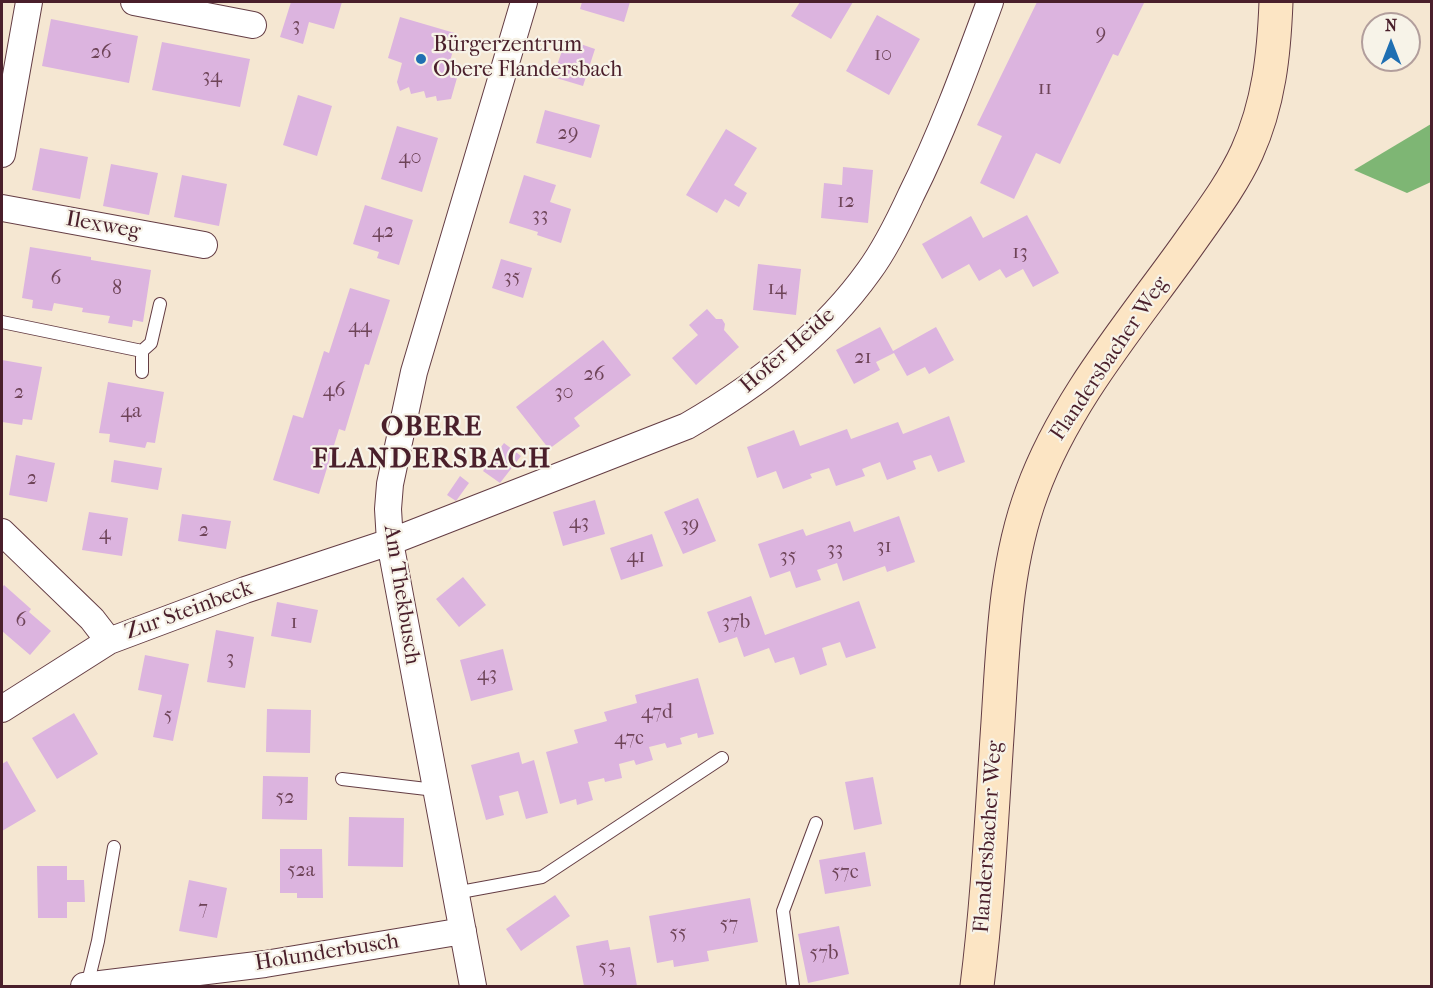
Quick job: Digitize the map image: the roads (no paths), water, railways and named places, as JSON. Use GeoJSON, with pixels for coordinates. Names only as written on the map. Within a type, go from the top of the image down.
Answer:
{"type":"FeatureCollection","features":[{"type":"Feature","properties":{"kind":"main road","name":"Flandersbacher Weg"},"geometry":{"type":"LineString","coordinates":[[977,987],[985,906],[1001,666],[1016,538],[1032,491],[1061,427],[1116,342],[1203,223],[1232,180],[1247,152],[1265,101],[1270,78],[1276,2]]}},
{"type":"Feature","properties":{"kind":"street"},"geometry":{"type":"LineString","coordinates":[[2,154],[29,2]]}},
{"type":"Feature","properties":{"kind":"street"},"geometry":{"type":"LineString","coordinates":[[134,2],[253,25]]}},
{"type":"Feature","properties":{"kind":"street","name":"Am Thekbusch"},"geometry":{"type":"LineString","coordinates":[[473,987],[390,542],[388,509],[390,484],[414,372],[524,2]]}},
{"type":"Feature","properties":{"kind":"street","name":"Hofer Heide"},"geometry":{"type":"LineString","coordinates":[[390,542],[687,426],[729,402],[770,373],[842,304],[869,271],[893,233],[932,153],[990,2]]}},
{"type":"Feature","properties":{"kind":"street","name":"Ilexweg"},"geometry":{"type":"LineString","coordinates":[[2,208],[204,245]]}},
{"type":"Feature","properties":{"kind":"street"},"geometry":{"type":"LineString","coordinates":[[2,532],[92,619],[109,641]]}},
{"type":"Feature","properties":{"kind":"street","name":"Zur Steinbeck"},"geometry":{"type":"LineString","coordinates":[[2,709],[109,641],[245,590],[390,542]]}},
{"type":"Feature","properties":{"kind":"street","name":"Holunderbusch"},"geometry":{"type":"LineString","coordinates":[[86,986],[265,964],[463,931]]}},
{"type":"Feature","properties":{"kind":"lane"},"geometry":{"type":"LineString","coordinates":[[142,372],[142,351],[151,343],[159,304]]}},
{"type":"Feature","properties":{"kind":"lane"},"geometry":{"type":"LineString","coordinates":[[2,322],[142,351]]}},
{"type":"Feature","properties":{"kind":"lane"},"geometry":{"type":"LineString","coordinates":[[455,893],[542,877],[722,758]]}},
{"type":"Feature","properties":{"kind":"lane"},"geometry":{"type":"LineString","coordinates":[[342,779],[435,790]]}},
{"type":"Feature","properties":{"kind":"lane"},"geometry":{"type":"LineString","coordinates":[[793,987],[783,911],[816,823]]}},
{"type":"Feature","properties":{"kind":"lane"},"geometry":{"type":"LineString","coordinates":[[86,986],[98,941],[114,847]]}},
{"type":"Feature","properties":{"kind":"place","name":"Bürgerzentrum Obere Flandersbach"},"geometry":{"type":"Point","coordinates":[421,59]}},
{"type":"Feature","properties":{"kind":"district","name":"OBERE FLANDERSBACH"},"geometry":{"type":"Point","coordinates":[432,444]}}]}
